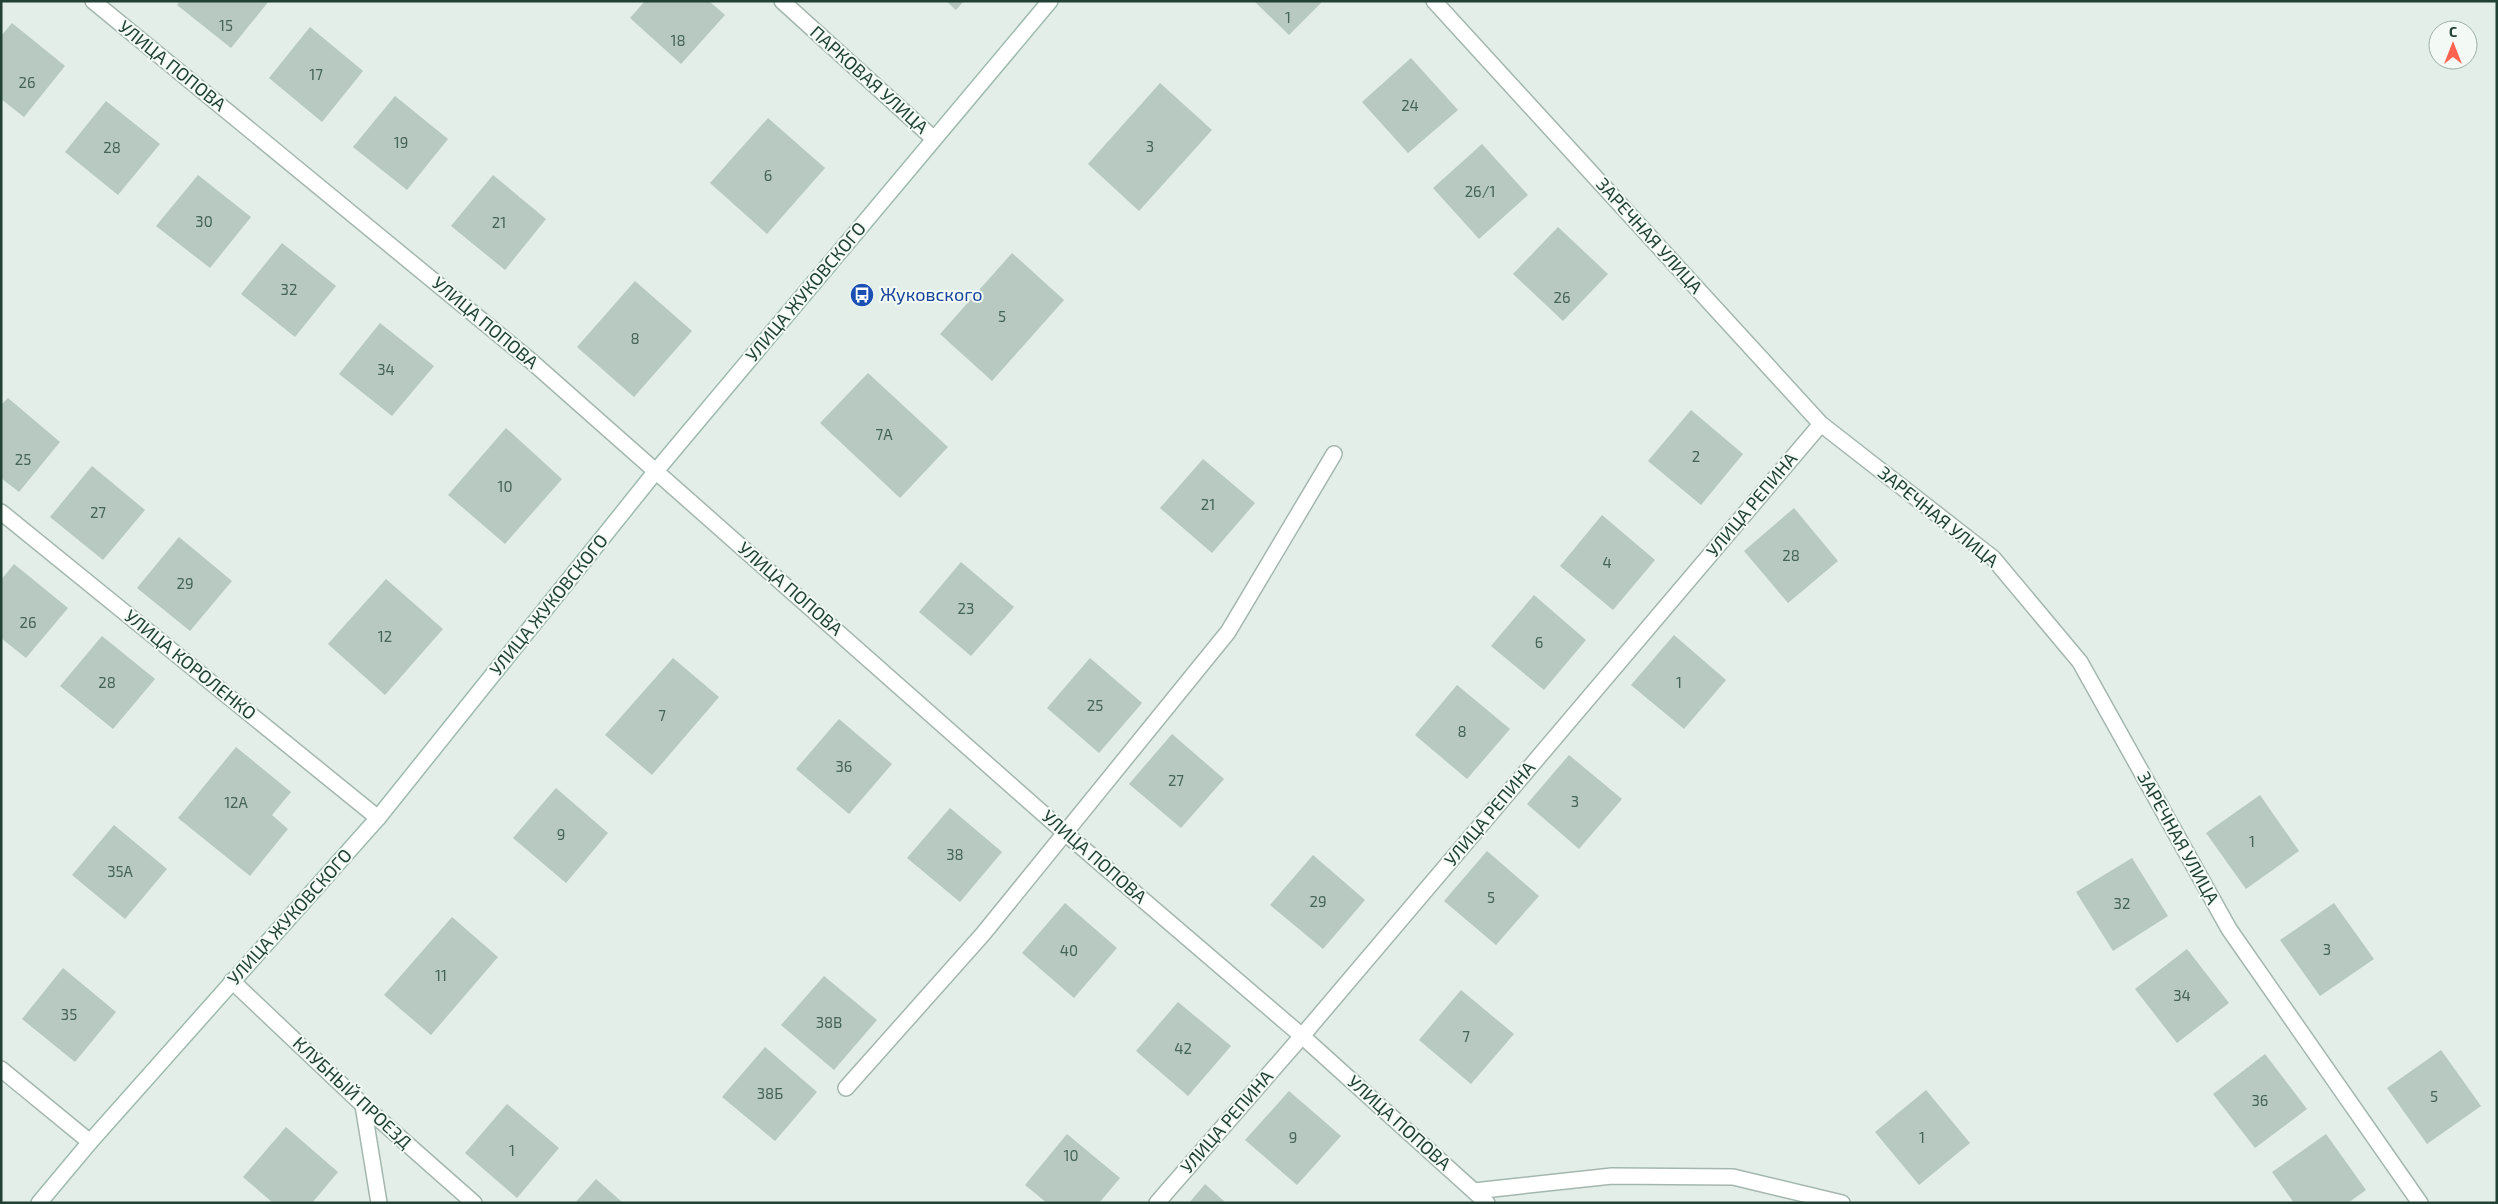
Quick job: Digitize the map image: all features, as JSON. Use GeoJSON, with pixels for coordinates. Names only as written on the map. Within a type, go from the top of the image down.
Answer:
{"type":"FeatureCollection","features":[{"type":"Feature","properties":{"kind":"street","name":"УЛИЦА ПОПОВА"},"geometry":{"type":"LineString","coordinates":[[93,1],[524,355],[1065,833],[1302,1036],[1487,1203]]}},
{"type":"Feature","properties":{"kind":"street","name":"ПАРКОВАЯ УЛИЦА"},"geometry":{"type":"LineString","coordinates":[[782,1],[934,139]]}},
{"type":"Feature","properties":{"kind":"street","name":"УЛИЦА ЖУКОВСКОГО"},"geometry":{"type":"LineString","coordinates":[[39,1203],[90,1142],[378,818],[656,471],[1050,1]]}},
{"type":"Feature","properties":{"kind":"street","name":"ЗАРЕЧНАЯ УЛИЦА"},"geometry":{"type":"LineString","coordinates":[[1434,1],[1821,424],[1993,558],[2080,662],[2229,929],[2420,1203]]}},
{"type":"Feature","properties":{"kind":"street","name":"УЛИЦА РЕПИНА"},"geometry":{"type":"LineString","coordinates":[[1157,1203],[1302,1036],[1821,424]]}},
{"type":"Feature","properties":{"kind":"street"},"geometry":{"type":"LineString","coordinates":[[846,1088],[983,934],[1228,632],[1334,454]]}},
{"type":"Feature","properties":{"kind":"street","name":"УЛИЦА КОРОЛЕНКО"},"geometry":{"type":"LineString","coordinates":[[1,512],[378,818]]}},
{"type":"Feature","properties":{"kind":"street","name":"КЛУБНЫЙ ПРОЕЗД"},"geometry":{"type":"LineString","coordinates":[[232,981],[363,1106],[474,1203]]}},
{"type":"Feature","properties":{"kind":"street"},"geometry":{"type":"LineString","coordinates":[[1,1069],[90,1142]]}},
{"type":"Feature","properties":{"kind":"street"},"geometry":{"type":"LineString","coordinates":[[363,1106],[379,1203]]}},
{"type":"Feature","properties":{"kind":"street"},"geometry":{"type":"LineString","coordinates":[[1474,1191],[1612,1176],[1734,1177],[1842,1203]]}},
{"type":"Feature","properties":{"kind":"building"},"geometry":{"type":"Polygon","coordinates":[[[180,1],[269,1],[231,48],[177,5],[180,1]]]}},
{"type":"Feature","properties":{"kind":"building"},"geometry":{"type":"Polygon","coordinates":[[[645,1],[709,1],[725,15],[681,64],[630,18],[645,1]]]}},
{"type":"Feature","properties":{"kind":"building"},"geometry":{"type":"Polygon","coordinates":[[[946,1],[964,1],[956,10],[946,1]]]}},
{"type":"Feature","properties":{"kind":"building"},"geometry":{"type":"Polygon","coordinates":[[[1254,1],[1323,1],[1289,35],[1254,1]]]}},
{"type":"Feature","properties":{"kind":"building"},"geometry":{"type":"Polygon","coordinates":[[[12,23],[65,66],[24,117],[1,99],[1,36],[12,23]]]}},
{"type":"Feature","properties":{"kind":"building"},"geometry":{"type":"Polygon","coordinates":[[[310,27],[363,71],[322,122],[269,78],[310,27]]]}},
{"type":"Feature","properties":{"kind":"building"},"geometry":{"type":"Polygon","coordinates":[[[1411,58],[1458,110],[1408,153],[1362,102],[1411,58]]]}},
{"type":"Feature","properties":{"kind":"building"},"geometry":{"type":"Polygon","coordinates":[[[1160,83],[1212,130],[1139,211],[1088,164],[1160,83]]]}},
{"type":"Feature","properties":{"kind":"building"},"geometry":{"type":"Polygon","coordinates":[[[395,96],[448,139],[407,190],[353,147],[395,96]]]}},
{"type":"Feature","properties":{"kind":"building"},"geometry":{"type":"Polygon","coordinates":[[[106,101],[160,144],[118,195],[65,152],[106,101]]]}},
{"type":"Feature","properties":{"kind":"building"},"geometry":{"type":"Polygon","coordinates":[[[768,118],[825,168],[767,234],[710,183],[768,118]]]}},
{"type":"Feature","properties":{"kind":"building"},"geometry":{"type":"Polygon","coordinates":[[[1482,144],[1528,195],[1479,239],[1433,188],[1482,144]]]}},
{"type":"Feature","properties":{"kind":"building"},"geometry":{"type":"Polygon","coordinates":[[[198,175],[251,217],[210,268],[156,226],[198,175]]]}},
{"type":"Feature","properties":{"kind":"building"},"geometry":{"type":"Polygon","coordinates":[[[493,175],[546,219],[505,270],[451,226],[493,175]]]}},
{"type":"Feature","properties":{"kind":"building"},"geometry":{"type":"Polygon","coordinates":[[[1558,227],[1608,274],[1563,321],[1513,274],[1558,227]]]}},
{"type":"Feature","properties":{"kind":"building"},"geometry":{"type":"Polygon","coordinates":[[[282,243],[336,286],[295,337],[241,294],[282,243]]]}},
{"type":"Feature","properties":{"kind":"building"},"geometry":{"type":"Polygon","coordinates":[[[1012,253],[1064,300],[992,381],[940,334],[1012,253]]]}},
{"type":"Feature","properties":{"kind":"building"},"geometry":{"type":"Polygon","coordinates":[[[635,281],[692,331],[634,397],[577,347],[635,281]]]}},
{"type":"Feature","properties":{"kind":"building"},"geometry":{"type":"Polygon","coordinates":[[[380,323],[434,366],[392,416],[339,374],[380,323]]]}},
{"type":"Feature","properties":{"kind":"building"},"geometry":{"type":"Polygon","coordinates":[[[868,373],[948,447],[900,498],[820,423],[868,373]]]}},
{"type":"Feature","properties":{"kind":"building"},"geometry":{"type":"Polygon","coordinates":[[[8,398],[60,442],[19,492],[1,478],[1,405],[8,398]]]}},
{"type":"Feature","properties":{"kind":"building"},"geometry":{"type":"Polygon","coordinates":[[[1691,410],[1743,454],[1701,505],[1648,461],[1691,410]]]}},
{"type":"Feature","properties":{"kind":"building"},"geometry":{"type":"Polygon","coordinates":[[[506,428],[562,479],[505,544],[448,495],[506,428]]]}},
{"type":"Feature","properties":{"kind":"building"},"geometry":{"type":"Polygon","coordinates":[[[1203,459],[1255,503],[1212,553],[1160,508],[1203,459]]]}},
{"type":"Feature","properties":{"kind":"building"},"geometry":{"type":"Polygon","coordinates":[[[92,466],[145,510],[103,560],[50,517],[92,466]]]}},
{"type":"Feature","properties":{"kind":"building"},"geometry":{"type":"Polygon","coordinates":[[[1794,508],[1838,561],[1788,603],[1744,551],[1794,508]]]}},
{"type":"Feature","properties":{"kind":"building"},"geometry":{"type":"Polygon","coordinates":[[[1602,515],[1655,560],[1613,610],[1560,566],[1602,515]]]}},
{"type":"Feature","properties":{"kind":"building"},"geometry":{"type":"Polygon","coordinates":[[[179,537],[232,581],[190,631],[137,588],[179,537]]]}},
{"type":"Feature","properties":{"kind":"building"},"geometry":{"type":"Polygon","coordinates":[[[961,562],[1014,607],[971,656],[919,612],[961,562]]]}},
{"type":"Feature","properties":{"kind":"building"},"geometry":{"type":"Polygon","coordinates":[[[14,564],[68,608],[26,658],[1,638],[1,580],[14,564]]]}},
{"type":"Feature","properties":{"kind":"building"},"geometry":{"type":"Polygon","coordinates":[[[386,579],[443,629],[385,695],[328,644],[386,579]]]}},
{"type":"Feature","properties":{"kind":"building"},"geometry":{"type":"Polygon","coordinates":[[[1534,595],[1586,640],[1544,690],[1491,646],[1534,595]]]}},
{"type":"Feature","properties":{"kind":"building"},"geometry":{"type":"Polygon","coordinates":[[[1674,635],[1726,680],[1684,729],[1631,685],[1674,635]]]}},
{"type":"Feature","properties":{"kind":"building"},"geometry":{"type":"Polygon","coordinates":[[[102,636],[155,679],[113,729],[60,686],[102,636]]]}},
{"type":"Feature","properties":{"kind":"building"},"geometry":{"type":"Polygon","coordinates":[[[673,658],[719,697],[652,775],[605,735],[673,658]]]}},
{"type":"Feature","properties":{"kind":"building"},"geometry":{"type":"Polygon","coordinates":[[[1090,658],[1142,703],[1099,753],[1047,708],[1090,658]]]}},
{"type":"Feature","properties":{"kind":"building"},"geometry":{"type":"Polygon","coordinates":[[[1457,685],[1510,729],[1467,779],[1415,735],[1457,685]]]}},
{"type":"Feature","properties":{"kind":"building"},"geometry":{"type":"Polygon","coordinates":[[[839,719],[892,764],[849,814],[796,769],[839,719]]]}},
{"type":"Feature","properties":{"kind":"building"},"geometry":{"type":"Polygon","coordinates":[[[1172,734],[1224,779],[1181,828],[1129,784],[1172,734]]]}},
{"type":"Feature","properties":{"kind":"building"},"geometry":{"type":"Polygon","coordinates":[[[236,747],[291,792],[272,815],[288,829],[250,876],[178,818],[236,747]]]}},
{"type":"Feature","properties":{"kind":"building"},"geometry":{"type":"Polygon","coordinates":[[[1569,755],[1622,799],[1579,849],[1527,804],[1569,755]]]}},
{"type":"Feature","properties":{"kind":"building"},"geometry":{"type":"Polygon","coordinates":[[[556,788],[608,833],[566,883],[513,838],[556,788]]]}},
{"type":"Feature","properties":{"kind":"building"},"geometry":{"type":"Polygon","coordinates":[[[2260,795],[2299,851],[2246,889],[2206,833],[2260,795]]]}},
{"type":"Feature","properties":{"kind":"building"},"geometry":{"type":"Polygon","coordinates":[[[950,808],[1002,852],[960,902],[907,858],[950,808]]]}},
{"type":"Feature","properties":{"kind":"building"},"geometry":{"type":"Polygon","coordinates":[[[114,825],[167,869],[125,919],[72,875],[114,825]]]}},
{"type":"Feature","properties":{"kind":"building"},"geometry":{"type":"Polygon","coordinates":[[[1487,851],[1539,896],[1496,945],[1444,901],[1487,851]]]}},
{"type":"Feature","properties":{"kind":"building"},"geometry":{"type":"Polygon","coordinates":[[[1313,855],[1365,900],[1323,949],[1270,905],[1313,855]]]}},
{"type":"Feature","properties":{"kind":"building"},"geometry":{"type":"Polygon","coordinates":[[[2132,858],[2168,916],[2113,951],[2076,892],[2132,858]]]}},
{"type":"Feature","properties":{"kind":"building"},"geometry":{"type":"Polygon","coordinates":[[[1065,903],[1117,948],[1074,998],[1022,953],[1065,903]]]}},
{"type":"Feature","properties":{"kind":"building"},"geometry":{"type":"Polygon","coordinates":[[[2334,903],[2374,959],[2320,996],[2280,940],[2334,903]]]}},
{"type":"Feature","properties":{"kind":"building"},"geometry":{"type":"Polygon","coordinates":[[[452,917],[498,957],[431,1035],[384,995],[452,917]]]}},
{"type":"Feature","properties":{"kind":"building"},"geometry":{"type":"Polygon","coordinates":[[[2187,949],[2229,1003],[2177,1043],[2135,989],[2187,949]]]}},
{"type":"Feature","properties":{"kind":"building"},"geometry":{"type":"Polygon","coordinates":[[[63,968],[116,1012],[75,1062],[22,1019],[63,968]]]}},
{"type":"Feature","properties":{"kind":"building"},"geometry":{"type":"Polygon","coordinates":[[[824,976],[877,1020],[834,1070],[781,1025],[824,976]]]}},
{"type":"Feature","properties":{"kind":"building"},"geometry":{"type":"Polygon","coordinates":[[[1461,990],[1514,1034],[1471,1084],[1419,1040],[1461,990]]]}},
{"type":"Feature","properties":{"kind":"building"},"geometry":{"type":"Polygon","coordinates":[[[1178,1002],[1231,1046],[1188,1096],[1136,1051],[1178,1002]]]}},
{"type":"Feature","properties":{"kind":"building"},"geometry":{"type":"Polygon","coordinates":[[[765,1047],[817,1092],[775,1141],[722,1097],[765,1047]]]}},
{"type":"Feature","properties":{"kind":"building"},"geometry":{"type":"Polygon","coordinates":[[[2441,1050],[2481,1106],[2427,1144],[2387,1088],[2441,1050]]]}},
{"type":"Feature","properties":{"kind":"building"},"geometry":{"type":"Polygon","coordinates":[[[2265,1054],[2307,1109],[2255,1148],[2213,1094],[2265,1054]]]}},
{"type":"Feature","properties":{"kind":"building"},"geometry":{"type":"Polygon","coordinates":[[[1926,1090],[1970,1143],[1919,1185],[1875,1132],[1926,1090]]]}},
{"type":"Feature","properties":{"kind":"building"},"geometry":{"type":"Polygon","coordinates":[[[1289,1091],[1341,1136],[1297,1185],[1245,1140],[1289,1091]]]}},
{"type":"Feature","properties":{"kind":"building"},"geometry":{"type":"Polygon","coordinates":[[[507,1104],[559,1148],[517,1198],[465,1153],[507,1104]]]}},
{"type":"Feature","properties":{"kind":"building"},"geometry":{"type":"Polygon","coordinates":[[[286,1127],[338,1172],[312,1203],[273,1203],[243,1177],[286,1127]]]}},
{"type":"Feature","properties":{"kind":"building"},"geometry":{"type":"Polygon","coordinates":[[[1067,1134],[1120,1178],[1099,1203],[1047,1203],[1025,1185],[1067,1134]]]}},
{"type":"Feature","properties":{"kind":"building"},"geometry":{"type":"Polygon","coordinates":[[[2326,1134],[2366,1190],[2348,1203],[2294,1203],[2272,1172],[2326,1134]]]}},
{"type":"Feature","properties":{"kind":"building"},"geometry":{"type":"Polygon","coordinates":[[[596,1179],[623,1203],[575,1203],[596,1179]]]}},
{"type":"Feature","properties":{"kind":"building"},"geometry":{"type":"Polygon","coordinates":[[[1205,1184],[1226,1203],[1189,1203],[1205,1184]]]}},
{"type":"Feature","properties":{"kind":"place","name":"Жуковского"},"geometry":{"type":"Point","coordinates":[862,295]}}]}
